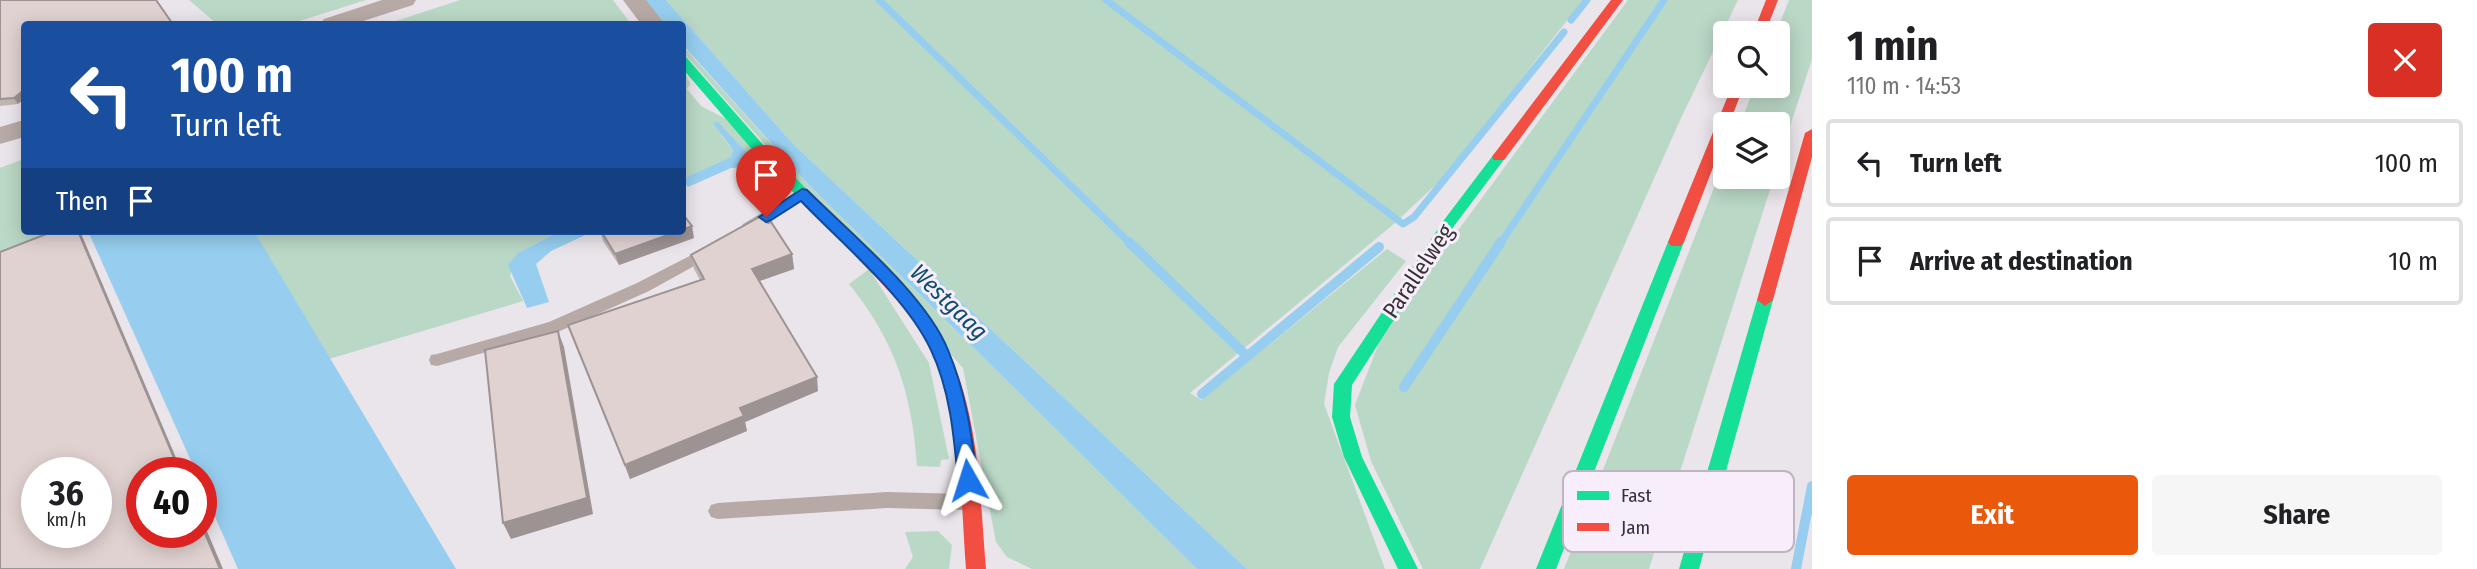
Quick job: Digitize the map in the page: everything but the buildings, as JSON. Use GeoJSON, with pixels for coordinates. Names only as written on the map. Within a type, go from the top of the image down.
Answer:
{"type":"FeatureCollection","features":[{"type":"Feature","properties":{"kind":"main road","name":"Parallelweg"},"geometry":{"type":"LineString","coordinates":[[1408,569],[1387,521],[1353,457],[1341,417],[1343,384],[1449,223],[1616,0]]}},
{"type":"Feature","properties":{"kind":"main road"},"geometry":{"type":"LineString","coordinates":[[1764,21],[1772,0]]}},
{"type":"Feature","properties":{"kind":"main road"},"geometry":{"type":"LineString","coordinates":[[686,64],[802,194],[911,304],[939,349],[960,414],[976,569]]}},
{"type":"Feature","properties":{"kind":"main road"},"geometry":{"type":"LineString","coordinates":[[1585,471],[1733,98]]}},
{"type":"Feature","properties":{"kind":"main road"},"geometry":{"type":"LineString","coordinates":[[1717,471],[1812,132]]}},
{"type":"Feature","properties":{"kind":"main road"},"geometry":{"type":"LineString","coordinates":[[1546,569],[1563,526]]}},
{"type":"Feature","properties":{"kind":"main road"},"geometry":{"type":"LineString","coordinates":[[1689,569],[1694,552]]}},
{"type":"Feature","properties":{"kind":"street"},"geometry":{"type":"LineString","coordinates":[[341,21],[405,0]]}},
{"type":"Feature","properties":{"kind":"street"},"geometry":{"type":"LineString","coordinates":[[634,0],[651,21]]}},
{"type":"Feature","properties":{"kind":"street"},"geometry":{"type":"LineString","coordinates":[[0,136],[21,129]]}},
{"type":"Feature","properties":{"kind":"lane"},"geometry":{"type":"LineString","coordinates":[[437,360],[554,327],[643,287],[730,240],[802,194]]}},
{"type":"Feature","properties":{"kind":"lane"},"geometry":{"type":"LineString","coordinates":[[718,511],[887,500],[970,502]]}},
{"type":"Feature","properties":{"kind":"green space"},"geometry":{"type":"Polygon","coordinates":[[[189,0],[366,0],[300,21],[214,21],[189,0]]]}},
{"type":"Feature","properties":{"kind":"green space"},"geometry":{"type":"Polygon","coordinates":[[[460,0],[613,0],[629,21],[396,21],[460,0]]]}},
{"type":"Feature","properties":{"kind":"green space"},"geometry":{"type":"Polygon","coordinates":[[[666,0],[1583,0],[1448,173],[1395,223],[1190,393],[1201,400],[1387,249],[1406,261],[1338,347],[1329,373],[1324,404],[1385,569],[1247,569],[793,144],[666,0]]]}},
{"type":"Feature","properties":{"kind":"green space"},"geometry":{"type":"Polygon","coordinates":[[[1628,0],[1738,0],[1728,21],[1713,21],[1713,52],[1480,569],[1423,569],[1371,461],[1355,405],[1383,332],[1628,0]]]}},
{"type":"Feature","properties":{"kind":"green space"},"geometry":{"type":"Polygon","coordinates":[[[1789,0],[1812,0],[1812,59],[1790,126],[1790,112],[1745,112],[1750,98],[1790,98],[1790,21],[1781,21],[1789,0]]]}},
{"type":"Feature","properties":{"kind":"green space"},"geometry":{"type":"Polygon","coordinates":[[[686,49],[808,184],[1197,569],[1032,569],[1007,557],[996,542],[963,368],[686,55],[686,49]]]}},
{"type":"Feature","properties":{"kind":"green space"},"geometry":{"type":"Polygon","coordinates":[[[686,74],[690,84],[687,89],[701,106],[726,119],[788,188],[783,200],[775,192],[781,190],[720,134],[733,150],[731,157],[686,178],[686,74]]]}},
{"type":"Feature","properties":{"kind":"green space"},"geometry":{"type":"Polygon","coordinates":[[[21,160],[21,235],[60,235],[0,258],[0,168],[21,160]]]}},
{"type":"Feature","properties":{"kind":"green space"},"geometry":{"type":"Polygon","coordinates":[[[1714,189],[1770,189],[1680,471],[1603,471],[1714,189]]]}},
{"type":"Feature","properties":{"kind":"green space"},"geometry":{"type":"Polygon","coordinates":[[[256,235],[552,235],[518,253],[510,276],[523,301],[329,359],[256,235]]]}},
{"type":"Feature","properties":{"kind":"green space"},"geometry":{"type":"Polygon","coordinates":[[[869,269],[929,363],[949,459],[941,460],[940,467],[917,466],[911,415],[898,369],[878,326],[849,284],[869,269]]]}},
{"type":"Feature","properties":{"kind":"green space"},"geometry":{"type":"Polygon","coordinates":[[[938,531],[952,545],[949,569],[905,569],[913,557],[905,532],[938,531]]]}},
{"type":"Feature","properties":{"kind":"green space"},"geometry":{"type":"Polygon","coordinates":[[[1571,552],[1654,552],[1649,569],[1564,569],[1571,552]]]}},
{"type":"Feature","properties":{"kind":"water"},"geometry":{"type":"Polygon","coordinates":[[[645,0],[666,0],[685,21],[662,21],[645,0]]]}},
{"type":"Feature","properties":{"kind":"water","name":"Westgaag"},"geometry":{"type":"Polygon","coordinates":[[[686,23],[793,144],[1247,569],[1197,569],[808,184],[686,48],[686,23]]]}},
{"type":"Feature","properties":{"kind":"water"},"geometry":{"type":"Polygon","coordinates":[[[718,122],[782,190],[775,192],[748,167],[731,168],[688,187],[686,177],[731,157],[733,150],[713,123],[718,122]]]}},
{"type":"Feature","properties":{"kind":"water"},"geometry":{"type":"Polygon","coordinates":[[[90,235],[256,235],[456,569],[238,569],[217,521],[217,457],[189,457],[90,235]]]}},
{"type":"Feature","properties":{"kind":"water"},"geometry":{"type":"Polygon","coordinates":[[[552,235],[585,235],[551,251],[536,264],[549,302],[527,308],[508,265],[518,253],[552,235]]]}},
{"type":"Feature","properties":{"kind":"waterway"},"geometry":{"type":"LineString","coordinates":[[879,0],[1131,244]]}},
{"type":"Feature","properties":{"kind":"waterway"},"geometry":{"type":"LineString","coordinates":[[1106,0],[1403,224],[1414,217],[1564,32]]}},
{"type":"Feature","properties":{"kind":"waterway"},"geometry":{"type":"LineString","coordinates":[[1571,20],[1587,0]]}},
{"type":"Feature","properties":{"kind":"waterway"},"geometry":{"type":"LineString","coordinates":[[1500,244],[1664,0]]}},
{"type":"Feature","properties":{"kind":"waterway"},"geometry":{"type":"LineString","coordinates":[[1129,242],[1247,356]]}},
{"type":"Feature","properties":{"kind":"waterway"},"geometry":{"type":"LineString","coordinates":[[1404,387],[1501,242]]}},
{"type":"Feature","properties":{"kind":"waterway"},"geometry":{"type":"LineString","coordinates":[[1202,394],[1379,247]]}},
{"type":"Feature","properties":{"kind":"waterway"},"geometry":{"type":"LineString","coordinates":[[1796,569],[1812,486]]}},
{"type":"Feature","properties":{"kind":"traffic: fast"},"geometry":{"type":"LineString","coordinates":[[686,65],[761,151],[865,257]]}},
{"type":"Feature","properties":{"kind":"traffic: fast"},"geometry":{"type":"LineString","coordinates":[[1408,569],[1353,457],[1341,417],[1343,384],[1449,223],[1499,157]]}},
{"type":"Feature","properties":{"kind":"traffic: fast"},"geometry":{"type":"LineString","coordinates":[[1585,471],[1676,242]]}},
{"type":"Feature","properties":{"kind":"traffic: fast"},"geometry":{"type":"LineString","coordinates":[[1717,471],[1765,300]]}},
{"type":"Feature","properties":{"kind":"traffic: fast"},"geometry":{"type":"LineString","coordinates":[[1546,569],[1563,526]]}},
{"type":"Feature","properties":{"kind":"traffic: fast"},"geometry":{"type":"LineString","coordinates":[[1689,569],[1694,552]]}},
{"type":"Feature","properties":{"kind":"traffic: jam"},"geometry":{"type":"LineString","coordinates":[[1499,157],[1617,0]]}},
{"type":"Feature","properties":{"kind":"traffic: jam"},"geometry":{"type":"LineString","coordinates":[[1764,21],[1772,0]]}},
{"type":"Feature","properties":{"kind":"traffic: jam"},"geometry":{"type":"LineString","coordinates":[[1676,242],[1733,98]]}},
{"type":"Feature","properties":{"kind":"traffic: jam"},"geometry":{"type":"LineString","coordinates":[[1765,300],[1812,133]]}},
{"type":"Feature","properties":{"kind":"traffic: jam"},"geometry":{"type":"LineString","coordinates":[[865,257],[923,323],[949,373],[967,456],[976,569]]}},
{"type":"Feature","properties":{"kind":"route"},"geometry":{"type":"LineString","coordinates":[[766,217],[802,194],[911,304],[939,349],[960,414],[968,480]]}}]}
